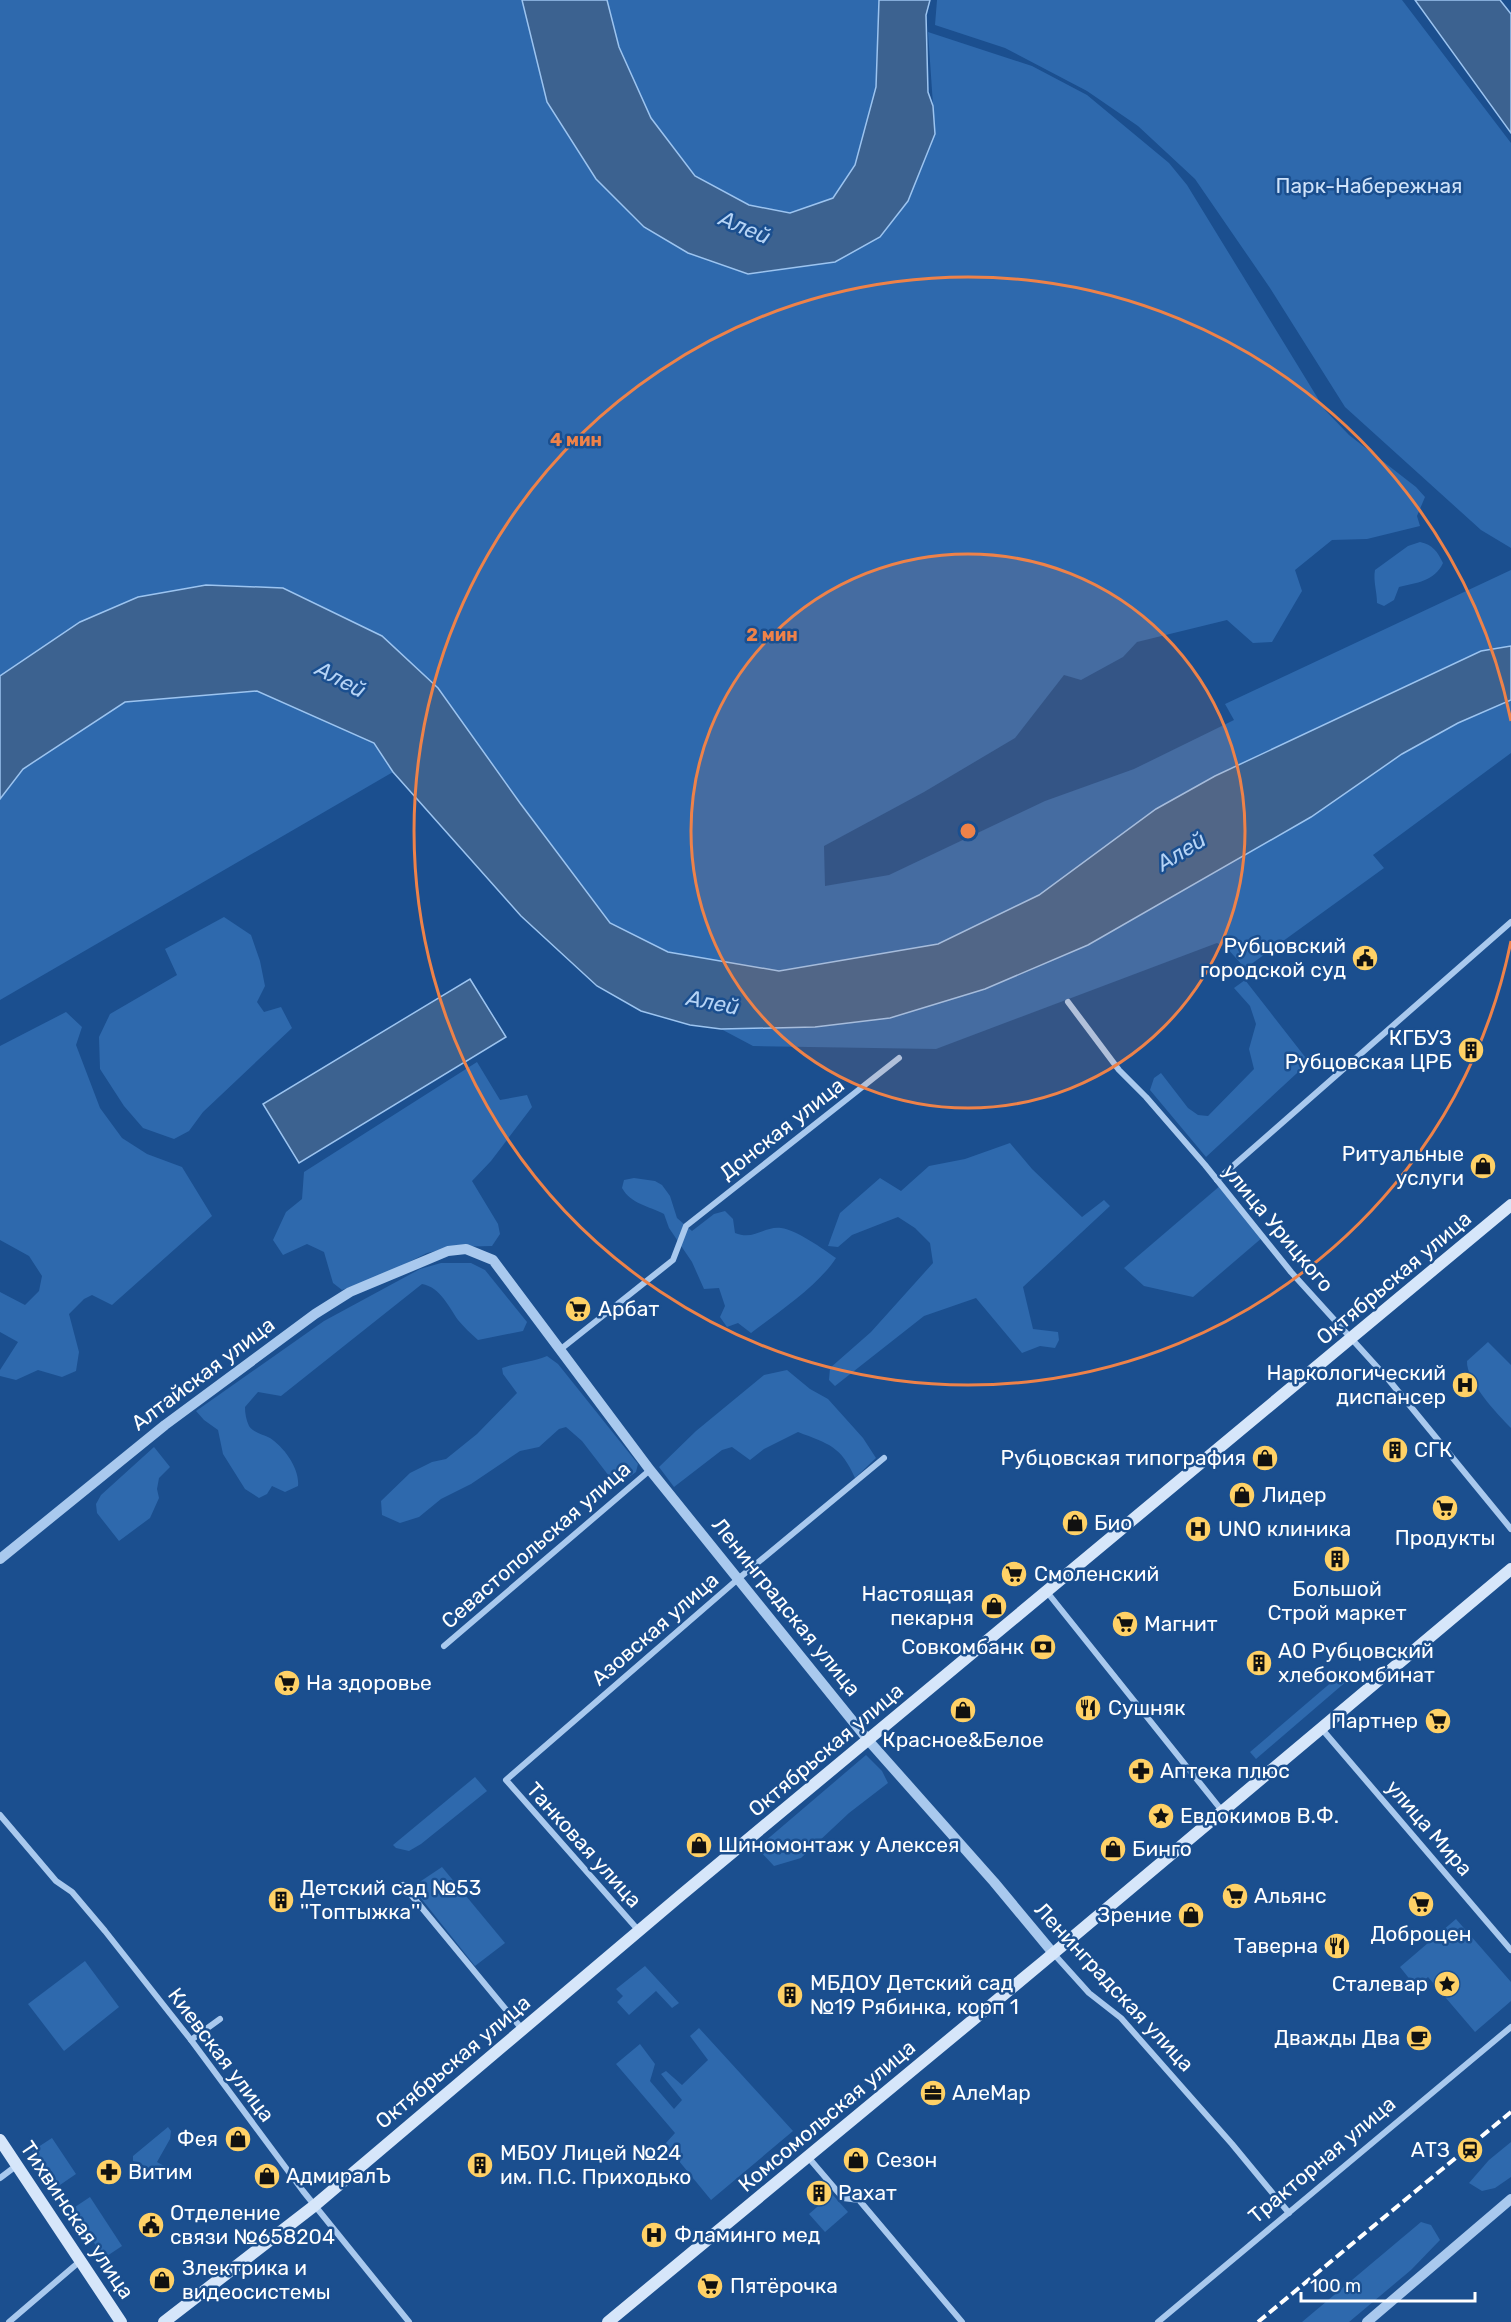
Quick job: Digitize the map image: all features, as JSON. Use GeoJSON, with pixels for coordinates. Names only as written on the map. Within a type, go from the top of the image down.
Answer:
{"type":"FeatureCollection","features":[{"type":"Feature","properties":{"kind":"main road","name":"Октябрьская улица"},"geometry":{"type":"LineString","coordinates":[[164,2322],[314,2206],[639,1931],[1511,1205]]}},
{"type":"Feature","properties":{"kind":"main road","name":"Комсомольская улица"},"geometry":{"type":"LineString","coordinates":[[608,2322],[1223,1812],[1511,1569]]}},
{"type":"Feature","properties":{"kind":"main road","name":"Тихвинская улица"},"geometry":{"type":"LineString","coordinates":[[0,2140],[121,2322]]}},
{"type":"Feature","properties":{"kind":"street"},"geometry":{"type":"LineString","coordinates":[[1217,1180],[1511,922]]}},
{"type":"Feature","properties":{"kind":"street","name":"улица Урицкого"},"geometry":{"type":"LineString","coordinates":[[1068,1002],[1119,1070],[1146,1097],[1217,1180],[1283,1263],[1352,1338],[1452,1455],[1511,1529]]}},
{"type":"Feature","properties":{"kind":"street","name":"Донская улица"},"geometry":{"type":"LineString","coordinates":[[561,1349],[673,1260],[686,1226],[899,1058]]}},
{"type":"Feature","properties":{"kind":"street","name":"Ленинградская улица"},"geometry":{"type":"LineString","coordinates":[[448,1251],[466,1248],[493,1260],[650,1470],[868,1740],[1089,1993],[1121,2018],[1232,2144],[1289,2213]]}},
{"type":"Feature","properties":{"kind":"street","name":"Алтайская улица"},"geometry":{"type":"LineString","coordinates":[[0,1559],[165,1425],[315,1314],[350,1292],[448,1251]]}},
{"type":"Feature","properties":{"kind":"street","name":"Азовская улица"},"geometry":{"type":"LineString","coordinates":[[506,1780],[738,1579],[884,1458]]}},
{"type":"Feature","properties":{"kind":"street","name":"Севастопольская улица"},"geometry":{"type":"LineString","coordinates":[[444,1646],[650,1470]]}},
{"type":"Feature","properties":{"kind":"street"},"geometry":{"type":"LineString","coordinates":[[1047,1592],[1223,1812]]}},
{"type":"Feature","properties":{"kind":"street","name":"улица Мира"},"geometry":{"type":"LineString","coordinates":[[1321,1728],[1511,1950]]}},
{"type":"Feature","properties":{"kind":"street","name":"Танковая улица"},"geometry":{"type":"LineString","coordinates":[[506,1780],[639,1931]]}},
{"type":"Feature","properties":{"kind":"street","name":"Киевская улица"},"geometry":{"type":"LineString","coordinates":[[0,1815],[56,1881],[72,1892],[105,1931],[192,2040],[314,2206],[409,2322]]}},
{"type":"Feature","properties":{"kind":"street"},"geometry":{"type":"LineString","coordinates":[[403,1885],[522,2030]]}},
{"type":"Feature","properties":{"kind":"street"},"geometry":{"type":"LineString","coordinates":[[192,2040],[220,2019]]}},
{"type":"Feature","properties":{"kind":"street","name":"Тракторная улица"},"geometry":{"type":"LineString","coordinates":[[1158,2322],[1511,2027]]}},
{"type":"Feature","properties":{"kind":"street"},"geometry":{"type":"LineString","coordinates":[[808,2156],[843,2198],[859,2200],[962,2322]]}},
{"type":"Feature","properties":{"kind":"street"},"geometry":{"type":"LineString","coordinates":[[0,2178],[16,2166]]}},
{"type":"Feature","properties":{"kind":"street"},"geometry":{"type":"LineString","coordinates":[[1367,2322],[1511,2199]]}},
{"type":"Feature","properties":{"kind":"street"},"geometry":{"type":"LineString","coordinates":[[9,2322],[79,2262]]}},
{"type":"Feature","properties":{"kind":"green space"},"geometry":{"type":"Polygon","coordinates":[[[0,0],[522,0],[547,102],[596,179],[880,237],[908,201],[935,134],[928,32],[1032,66],[1087,95],[1169,163],[1187,185],[1325,410],[1349,435],[1416,487],[1425,497],[1417,516],[1420,526],[1367,539],[1332,540],[1295,570],[1302,591],[1272,642],[1253,643],[1227,620],[1137,642],[1123,657],[1081,680],[1064,675],[1015,738],[924,792],[824,846],[825,886],[889,875],[1045,801],[1134,769],[1234,720],[1225,704],[1511,570],[1511,648],[1391,693],[1215,776],[1156,809],[1039,895],[938,944],[779,971],[668,952],[610,923],[438,688],[382,636],[80,622],[0,676],[0,0]]]}},
{"type":"Feature","properties":{"kind":"green space"},"geometry":{"type":"Polygon","coordinates":[[[607,0],[879,0],[876,87],[855,165],[833,198],[790,213],[749,205],[695,176],[651,118],[619,47],[607,0]]]}},
{"type":"Feature","properties":{"kind":"green space","name":"Парк-Набережная"},"geometry":{"type":"Polygon","coordinates":[[[937,0],[1402,0],[1511,143],[1511,548],[1481,530],[1345,407],[1270,288],[1195,179],[1138,126],[1087,91],[1005,48],[935,25],[937,0]]]}},
{"type":"Feature","properties":{"kind":"green space"},"geometry":{"type":"Polygon","coordinates":[[[1420,542],[1437,552],[1443,563],[1440,569],[1424,580],[1399,587],[1394,600],[1384,606],[1377,603],[1375,570],[1408,546],[1420,542]]]}},
{"type":"Feature","properties":{"kind":"green space"},"geometry":{"type":"Polygon","coordinates":[[[257,691],[374,743],[393,772],[0,1000],[0,799],[23,769],[125,702],[257,691]]]}},
{"type":"Feature","properties":{"kind":"green space"},"geometry":{"type":"Polygon","coordinates":[[[1511,700],[1511,753],[1373,855],[1384,868],[1250,965],[1244,967],[1226,947],[1217,943],[936,1049],[753,1046],[721,1029],[815,1027],[890,1018],[985,989],[1088,945],[1311,817],[1402,754],[1458,723],[1511,700]]]}},
{"type":"Feature","properties":{"kind":"green space"},"geometry":{"type":"Polygon","coordinates":[[[224,917],[251,935],[265,986],[257,1002],[264,1012],[281,1007],[292,1028],[203,1112],[189,1131],[174,1139],[143,1128],[124,1106],[100,1069],[99,1037],[110,1014],[177,975],[165,949],[224,917]]]}},
{"type":"Feature","properties":{"kind":"green space"},"geometry":{"type":"Polygon","coordinates":[[[1245,980],[1309,1062],[1206,1157],[1150,1090],[1154,1078],[1161,1073],[1188,1108],[1198,1115],[1208,1116],[1254,1069],[1249,1049],[1256,1024],[1250,1006],[1234,988],[1245,980]]]}},
{"type":"Feature","properties":{"kind":"green space"},"geometry":{"type":"Polygon","coordinates":[[[66,1012],[82,1027],[76,1045],[100,1108],[122,1138],[147,1154],[182,1167],[212,1216],[112,1305],[92,1295],[84,1299],[69,1314],[79,1352],[76,1371],[62,1377],[38,1370],[16,1380],[0,1376],[0,1370],[18,1342],[0,1332],[0,1292],[25,1305],[39,1291],[42,1276],[29,1256],[0,1240],[0,1046],[66,1012]]]}},
{"type":"Feature","properties":{"kind":"green space"},"geometry":{"type":"Polygon","coordinates":[[[477,1062],[500,1100],[527,1095],[532,1107],[491,1161],[472,1181],[498,1224],[500,1234],[492,1246],[453,1247],[427,1253],[385,1274],[342,1290],[333,1283],[324,1252],[307,1244],[283,1255],[273,1240],[286,1212],[302,1199],[304,1172],[477,1062]]]}},
{"type":"Feature","properties":{"kind":"green space"},"geometry":{"type":"Polygon","coordinates":[[[1010,1143],[1032,1169],[1082,1217],[1104,1200],[1110,1206],[1023,1287],[1033,1329],[1058,1332],[1059,1340],[1055,1348],[1040,1346],[1022,1353],[976,1298],[924,1316],[835,1386],[829,1380],[830,1368],[871,1332],[933,1263],[930,1243],[915,1228],[898,1217],[852,1235],[838,1247],[828,1246],[840,1213],[880,1178],[901,1191],[929,1166],[965,1159],[1010,1143]]]}},
{"type":"Feature","properties":{"kind":"green space"},"geometry":{"type":"Polygon","coordinates":[[[634,1178],[655,1181],[662,1185],[670,1196],[677,1218],[692,1231],[714,1214],[725,1211],[733,1219],[735,1233],[748,1235],[775,1228],[787,1229],[810,1240],[836,1258],[808,1289],[751,1333],[738,1323],[727,1327],[720,1317],[725,1306],[719,1288],[704,1289],[692,1262],[669,1228],[664,1214],[630,1198],[622,1188],[624,1180],[634,1178]]]}},
{"type":"Feature","properties":{"kind":"green space"},"geometry":{"type":"Polygon","coordinates":[[[1221,1185],[1263,1237],[1193,1297],[1144,1286],[1124,1268],[1221,1185]]]}},
{"type":"Feature","properties":{"kind":"green space"},"geometry":{"type":"Polygon","coordinates":[[[441,1263],[471,1263],[485,1270],[527,1322],[523,1331],[478,1340],[458,1320],[439,1293],[422,1284],[281,1396],[258,1392],[245,1407],[249,1426],[270,1438],[286,1453],[294,1466],[298,1486],[285,1492],[272,1486],[267,1494],[259,1498],[245,1489],[223,1454],[218,1430],[196,1411],[324,1321],[420,1269],[441,1263]]]}},
{"type":"Feature","properties":{"kind":"green space"},"geometry":{"type":"Polygon","coordinates":[[[1488,1342],[1511,1365],[1511,1428],[1483,1397],[1468,1369],[1467,1361],[1488,1342]]]}},
{"type":"Feature","properties":{"kind":"green space"},"geometry":{"type":"Polygon","coordinates":[[[547,1356],[558,1364],[638,1464],[636,1472],[629,1477],[609,1476],[582,1441],[566,1427],[559,1429],[539,1447],[520,1451],[471,1484],[441,1499],[419,1517],[400,1523],[382,1515],[381,1501],[410,1473],[432,1462],[446,1459],[477,1434],[517,1393],[503,1374],[502,1368],[547,1356]]]}},
{"type":"Feature","properties":{"kind":"green space"},"geometry":{"type":"Polygon","coordinates":[[[787,1370],[810,1389],[828,1399],[863,1438],[876,1458],[855,1478],[845,1459],[833,1448],[798,1432],[764,1449],[750,1460],[732,1447],[722,1450],[674,1487],[659,1467],[696,1431],[764,1375],[787,1370]]]}},
{"type":"Feature","properties":{"kind":"green space"},"geometry":{"type":"Polygon","coordinates":[[[154,1447],[170,1467],[159,1478],[157,1489],[159,1498],[150,1518],[119,1541],[97,1513],[96,1504],[101,1495],[154,1447]]]}},
{"type":"Feature","properties":{"kind":"green space"},"geometry":{"type":"Polygon","coordinates":[[[1341,1674],[1348,1680],[1256,1759],[1250,1752],[1341,1674]]]}},
{"type":"Feature","properties":{"kind":"green space"},"geometry":{"type":"Polygon","coordinates":[[[866,1755],[882,1771],[888,1783],[849,1813],[801,1858],[774,1866],[757,1848],[866,1755]]]}},
{"type":"Feature","properties":{"kind":"green space"},"geometry":{"type":"Polygon","coordinates":[[[475,1777],[487,1791],[409,1851],[393,1845],[475,1777]]]}},
{"type":"Feature","properties":{"kind":"green space"},"geometry":{"type":"Polygon","coordinates":[[[442,1867],[505,1943],[475,1966],[412,1887],[442,1867]]]}},
{"type":"Feature","properties":{"kind":"green space"},"geometry":{"type":"Polygon","coordinates":[[[1456,1919],[1511,1982],[1511,2001],[1475,2032],[1428,1977],[1416,1987],[1400,1967],[1456,1919]]]}},
{"type":"Feature","properties":{"kind":"green space"},"geometry":{"type":"Polygon","coordinates":[[[85,1961],[119,2007],[64,2051],[28,2004],[85,1961]]]}},
{"type":"Feature","properties":{"kind":"green space"},"geometry":{"type":"Polygon","coordinates":[[[645,1966],[679,2003],[672,2008],[656,1991],[629,2015],[617,2002],[623,1996],[616,1989],[645,1966]]]}},
{"type":"Feature","properties":{"kind":"green space"},"geometry":{"type":"Polygon","coordinates":[[[699,2028],[793,2131],[711,2200],[665,2144],[675,2133],[616,2064],[640,2044],[655,2064],[650,2081],[674,2109],[682,2100],[661,2074],[666,2071],[682,2085],[708,2060],[690,2036],[699,2028]]]}},
{"type":"Feature","properties":{"kind":"green space"},"geometry":{"type":"Polygon","coordinates":[[[168,2127],[171,2131],[170,2139],[157,2162],[171,2170],[172,2173],[163,2174],[133,2161],[133,2156],[168,2127]]]}},
{"type":"Feature","properties":{"kind":"green space"},"geometry":{"type":"Polygon","coordinates":[[[52,2138],[76,2174],[57,2187],[32,2151],[52,2138]]]}},
{"type":"Feature","properties":{"kind":"green space"},"geometry":{"type":"Polygon","coordinates":[[[1511,2142],[1511,2177],[1495,2188],[1482,2191],[1469,2183],[1489,2160],[1511,2142]]]}},
{"type":"Feature","properties":{"kind":"green space"},"geometry":{"type":"Polygon","coordinates":[[[832,2194],[848,2212],[825,2232],[809,2214],[832,2194]]]}},
{"type":"Feature","properties":{"kind":"green space"},"geometry":{"type":"Polygon","coordinates":[[[90,2197],[122,2246],[104,2258],[72,2209],[90,2197]]]}},
{"type":"Feature","properties":{"kind":"green space"},"geometry":{"type":"Polygon","coordinates":[[[1421,2222],[1431,2225],[1440,2240],[1411,2270],[1349,2322],[1302,2322],[1421,2222]]]}},
{"type":"Feature","properties":{"kind":"water","name":"Алей"},"geometry":{"type":"Polygon","coordinates":[[[522,0],[607,0],[619,47],[651,118],[695,176],[749,205],[790,213],[833,198],[855,165],[876,87],[879,0],[930,0],[926,15],[928,92],[933,106],[935,134],[908,201],[880,237],[835,262],[748,274],[688,253],[644,227],[596,179],[547,102],[522,0]]]}},
{"type":"Feature","properties":{"kind":"water"},"geometry":{"type":"Polygon","coordinates":[[[1415,0],[1500,0],[1511,14],[1511,133],[1415,0]]]}},
{"type":"Feature","properties":{"kind":"water","name":"Алей"},"geometry":{"type":"Polygon","coordinates":[[[206,585],[283,588],[382,636],[438,688],[610,923],[668,952],[779,971],[938,944],[1039,895],[1156,809],[1215,776],[1481,651],[1511,646],[1511,700],[1458,723],[1402,754],[1311,817],[1088,945],[985,989],[890,1018],[815,1027],[721,1029],[690,1025],[641,1011],[597,986],[521,916],[393,772],[374,743],[257,691],[125,702],[23,769],[0,799],[0,676],[80,622],[138,597],[206,585]]]}},
{"type":"Feature","properties":{"kind":"water"},"geometry":{"type":"Polygon","coordinates":[[[470,979],[506,1037],[299,1163],[263,1104],[470,979]]]}},
{"type":"Feature","properties":{"kind":"railway"},"geometry":{"type":"LineString","coordinates":[[1258,2322],[1511,2112]]}},
{"type":"Feature","properties":{"kind":"place","name":"Рубцовский городской суд"},"geometry":{"type":"Point","coordinates":[1365,958]}},
{"type":"Feature","properties":{"kind":"place","name":"КГБУЗ Рубцовская ЦРБ"},"geometry":{"type":"Point","coordinates":[1471,1050]}},
{"type":"Feature","properties":{"kind":"place","name":"Ритуальные услуги"},"geometry":{"type":"Point","coordinates":[1483,1166]}},
{"type":"Feature","properties":{"kind":"place","name":"Арбат"},"geometry":{"type":"Point","coordinates":[578,1309]}},
{"type":"Feature","properties":{"kind":"place","name":"Наркологический диспансер"},"geometry":{"type":"Point","coordinates":[1465,1385]}},
{"type":"Feature","properties":{"kind":"place","name":"СГК"},"geometry":{"type":"Point","coordinates":[1395,1450]}},
{"type":"Feature","properties":{"kind":"place","name":"Рубцовская типография"},"geometry":{"type":"Point","coordinates":[1265,1458]}},
{"type":"Feature","properties":{"kind":"place","name":"Лидер"},"geometry":{"type":"Point","coordinates":[1242,1495]}},
{"type":"Feature","properties":{"kind":"place","name":"Продукты"},"geometry":{"type":"Point","coordinates":[1445,1508]}},
{"type":"Feature","properties":{"kind":"place","name":"Био"},"geometry":{"type":"Point","coordinates":[1075,1523]}},
{"type":"Feature","properties":{"kind":"place","name":"UNO клиника"},"geometry":{"type":"Point","coordinates":[1198,1529]}},
{"type":"Feature","properties":{"kind":"place","name":"Большой Строй маркет"},"geometry":{"type":"Point","coordinates":[1337,1559]}},
{"type":"Feature","properties":{"kind":"place","name":"Смоленский"},"geometry":{"type":"Point","coordinates":[1014,1574]}},
{"type":"Feature","properties":{"kind":"place","name":"Настоящая пекарня"},"geometry":{"type":"Point","coordinates":[994,1606]}},
{"type":"Feature","properties":{"kind":"place","name":"Магнит"},"geometry":{"type":"Point","coordinates":[1125,1624]}},
{"type":"Feature","properties":{"kind":"place","name":"Совкомбанк"},"geometry":{"type":"Point","coordinates":[1043,1647]}},
{"type":"Feature","properties":{"kind":"place","name":"АО Рубцовский хлебокомбинат"},"geometry":{"type":"Point","coordinates":[1259,1663]}},
{"type":"Feature","properties":{"kind":"place","name":"На здоровье"},"geometry":{"type":"Point","coordinates":[287,1683]}},
{"type":"Feature","properties":{"kind":"place","name":"Сушняк"},"geometry":{"type":"Point","coordinates":[1088,1708]}},
{"type":"Feature","properties":{"kind":"place","name":"Красное&Белое"},"geometry":{"type":"Point","coordinates":[963,1710]}},
{"type":"Feature","properties":{"kind":"place","name":"Партнер"},"geometry":{"type":"Point","coordinates":[1438,1721]}},
{"type":"Feature","properties":{"kind":"place","name":"Аптека плюс"},"geometry":{"type":"Point","coordinates":[1141,1771]}},
{"type":"Feature","properties":{"kind":"place","name":"Евдокимов В.Ф."},"geometry":{"type":"Point","coordinates":[1161,1816]}},
{"type":"Feature","properties":{"kind":"place","name":"Шиномонтаж у Алексея"},"geometry":{"type":"Point","coordinates":[699,1845]}},
{"type":"Feature","properties":{"kind":"place","name":"Бинго"},"geometry":{"type":"Point","coordinates":[1113,1849]}},
{"type":"Feature","properties":{"kind":"place","name":"Альянс"},"geometry":{"type":"Point","coordinates":[1235,1896]}},
{"type":"Feature","properties":{"kind":"place","name":"Детский сад №53 ''Топтыжка''"},"geometry":{"type":"Point","coordinates":[281,1900]}},
{"type":"Feature","properties":{"kind":"place","name":"Доброцен"},"geometry":{"type":"Point","coordinates":[1421,1904]}},
{"type":"Feature","properties":{"kind":"place","name":"Зрение"},"geometry":{"type":"Point","coordinates":[1191,1915]}},
{"type":"Feature","properties":{"kind":"place","name":"Таверна"},"geometry":{"type":"Point","coordinates":[1337,1946]}},
{"type":"Feature","properties":{"kind":"place","name":"Сталевар"},"geometry":{"type":"Point","coordinates":[1447,1984]}},
{"type":"Feature","properties":{"kind":"place","name":"МБДОУ Детский сад №19 Рябинка, корп 1"},"geometry":{"type":"Point","coordinates":[790,1995]}},
{"type":"Feature","properties":{"kind":"place","name":"Дважды Два"},"geometry":{"type":"Point","coordinates":[1419,2038]}},
{"type":"Feature","properties":{"kind":"place","name":"АлеМар"},"geometry":{"type":"Point","coordinates":[933,2093]}},
{"type":"Feature","properties":{"kind":"place","name":"Фея"},"geometry":{"type":"Point","coordinates":[238,2139]}},
{"type":"Feature","properties":{"kind":"place","name":"АТЗ"},"geometry":{"type":"Point","coordinates":[1470,2150]}},
{"type":"Feature","properties":{"kind":"place","name":"Сезон"},"geometry":{"type":"Point","coordinates":[856,2160]}},
{"type":"Feature","properties":{"kind":"place","name":"МБОУ Лицей №24 им. П.С. Приходько"},"geometry":{"type":"Point","coordinates":[480,2165]}},
{"type":"Feature","properties":{"kind":"place","name":"Витим"},"geometry":{"type":"Point","coordinates":[109,2172]}},
{"type":"Feature","properties":{"kind":"place","name":"АдмиралЪ"},"geometry":{"type":"Point","coordinates":[267,2176]}},
{"type":"Feature","properties":{"kind":"place","name":"Рахат"},"geometry":{"type":"Point","coordinates":[819,2193]}},
{"type":"Feature","properties":{"kind":"place","name":"Отделение связи №658204"},"geometry":{"type":"Point","coordinates":[151,2225]}},
{"type":"Feature","properties":{"kind":"place","name":"Фламинго мед"},"geometry":{"type":"Point","coordinates":[654,2235]}},
{"type":"Feature","properties":{"kind":"place","name":"Злектрика и видеосистемы"},"geometry":{"type":"Point","coordinates":[162,2280]}},
{"type":"Feature","properties":{"kind":"place","name":"Пятёрочка"},"geometry":{"type":"Point","coordinates":[710,2286]}}]}
